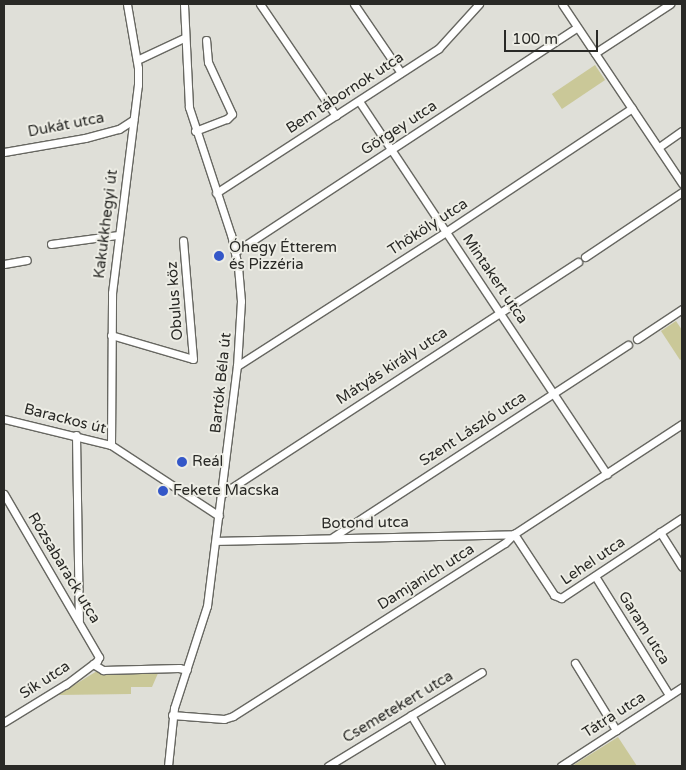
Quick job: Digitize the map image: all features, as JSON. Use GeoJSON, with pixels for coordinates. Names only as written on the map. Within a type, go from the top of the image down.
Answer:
{"type":"FeatureCollection","features":[{"type":"Feature","properties":{"kind":"street","name":"Kakukkhegyi út"},"geometry":{"type":"LineString","coordinates":[[111,445],[112,293],[132,120],[138,84],[127,4]]}},
{"type":"Feature","properties":{"kind":"street","name":"Bartók Béla út"},"geometry":{"type":"LineString","coordinates":[[168,766],[172,715],[207,606],[237,366],[241,301],[235,252],[195,131],[187,94],[184,4]]}},
{"type":"Feature","properties":{"kind":"street"},"geometry":{"type":"LineString","coordinates":[[260,4],[336,116]]}},
{"type":"Feature","properties":{"kind":"street"},"geometry":{"type":"LineString","coordinates":[[354,4],[401,73]]}},
{"type":"Feature","properties":{"kind":"street","name":"Bem tábornok utca"},"geometry":{"type":"LineString","coordinates":[[216,193],[444,44],[478,4]]}},
{"type":"Feature","properties":{"kind":"street"},"geometry":{"type":"LineString","coordinates":[[562,4],[682,183]]}},
{"type":"Feature","properties":{"kind":"street"},"geometry":{"type":"LineString","coordinates":[[595,53],[670,4]]}},
{"type":"Feature","properties":{"kind":"street","name":"Görgey utca"},"geometry":{"type":"LineString","coordinates":[[235,252],[577,27]]}},
{"type":"Feature","properties":{"kind":"street"},"geometry":{"type":"LineString","coordinates":[[136,60],[184,38]]}},
{"type":"Feature","properties":{"kind":"street"},"geometry":{"type":"LineString","coordinates":[[195,131],[227,119],[232,114],[208,62],[206,40]]}},
{"type":"Feature","properties":{"kind":"street","name":"Mintakert utca"},"geometry":{"type":"LineString","coordinates":[[359,101],[607,474]]}},
{"type":"Feature","properties":{"kind":"street","name":"Thököly utca"},"geometry":{"type":"LineString","coordinates":[[237,366],[447,231],[632,108]]}},
{"type":"Feature","properties":{"kind":"street","name":"Dukát utca"},"geometry":{"type":"LineString","coordinates":[[4,152],[85,138],[119,129],[132,120]]}},
{"type":"Feature","properties":{"kind":"street"},"geometry":{"type":"LineString","coordinates":[[659,146],[682,132]]}},
{"type":"Feature","properties":{"kind":"street"},"geometry":{"type":"LineString","coordinates":[[585,257],[682,192]]}},
{"type":"Feature","properties":{"kind":"street"},"geometry":{"type":"LineString","coordinates":[[51,244],[118,235]]}},
{"type":"Feature","properties":{"kind":"street","name":"Obulus köz"},"geometry":{"type":"LineString","coordinates":[[111,335],[193,359],[184,240]]}},
{"type":"Feature","properties":{"kind":"street"},"geometry":{"type":"LineString","coordinates":[[4,264],[27,260]]}},
{"type":"Feature","properties":{"kind":"street","name":"Mátyás király utca"},"geometry":{"type":"LineString","coordinates":[[222,494],[578,262]]}},
{"type":"Feature","properties":{"kind":"street"},"geometry":{"type":"LineString","coordinates":[[637,339],[682,309]]}},
{"type":"Feature","properties":{"kind":"street","name":"Szent László utca"},"geometry":{"type":"LineString","coordinates":[[333,537],[628,345]]}},
{"type":"Feature","properties":{"kind":"street","name":"Barackos út"},"geometry":{"type":"LineString","coordinates":[[4,419],[111,445],[219,516]]}},
{"type":"Feature","properties":{"kind":"street","name":"Damjanich utca"},"geometry":{"type":"LineString","coordinates":[[172,715],[224,719],[233,716],[505,543],[514,534],[682,424]]}},
{"type":"Feature","properties":{"kind":"street"},"geometry":{"type":"LineString","coordinates":[[76,435],[79,621]]}},
{"type":"Feature","properties":{"kind":"street","name":"Rózsabarack utca"},"geometry":{"type":"LineString","coordinates":[[4,494],[99,657]]}},
{"type":"Feature","properties":{"kind":"street","name":"Lehel utca"},"geometry":{"type":"LineString","coordinates":[[514,534],[557,598],[561,598],[682,518]]}},
{"type":"Feature","properties":{"kind":"street"},"geometry":{"type":"LineString","coordinates":[[660,532],[682,567]]}},
{"type":"Feature","properties":{"kind":"street","name":"Botond utca"},"geometry":{"type":"LineString","coordinates":[[216,541],[514,534]]}},
{"type":"Feature","properties":{"kind":"street","name":"Garam utca"},"geometry":{"type":"LineString","coordinates":[[594,576],[669,695]]}},
{"type":"Feature","properties":{"kind":"street","name":"Sík utca"},"geometry":{"type":"LineString","coordinates":[[4,722],[53,693],[93,664],[99,657]]}},
{"type":"Feature","properties":{"kind":"street"},"geometry":{"type":"LineString","coordinates":[[575,663],[616,730]]}},
{"type":"Feature","properties":{"kind":"street"},"geometry":{"type":"LineString","coordinates":[[93,664],[103,670],[180,668],[187,670]]}},
{"type":"Feature","properties":{"kind":"street","name":"Csemetekert utca"},"geometry":{"type":"LineString","coordinates":[[328,766],[482,672]]}},
{"type":"Feature","properties":{"kind":"street","name":"Tátra utca"},"geometry":{"type":"LineString","coordinates":[[561,766],[682,687]]}},
{"type":"Feature","properties":{"kind":"street"},"geometry":{"type":"LineString","coordinates":[[411,715],[440,766]]}},
{"type":"Feature","properties":{"kind":"shaded area"},"geometry":{"type":"Polygon","coordinates":[[[595,65],[605,80],[562,109],[552,94],[595,65]]]}},
{"type":"Feature","properties":{"kind":"shaded area"},"geometry":{"type":"Polygon","coordinates":[[[676,321],[682,330],[682,359],[680,360],[661,331],[676,321]]]}},
{"type":"Feature","properties":{"kind":"shaded area"},"geometry":{"type":"Polygon","coordinates":[[[97,671],[102,673],[159,671],[152,687],[131,687],[131,694],[58,695],[97,671]]]}},
{"type":"Feature","properties":{"kind":"shaded area"},"geometry":{"type":"Polygon","coordinates":[[[618,737],[637,766],[572,766],[618,737]]]}},
{"type":"Feature","properties":{"kind":"place","name":"Óhegy Étterem és Pizzéria"},"geometry":{"type":"Point","coordinates":[219,256]}},
{"type":"Feature","properties":{"kind":"place","name":"Reál"},"geometry":{"type":"Point","coordinates":[182,462]}},
{"type":"Feature","properties":{"kind":"place","name":"Fekete Macska"},"geometry":{"type":"Point","coordinates":[163,491]}}]}
